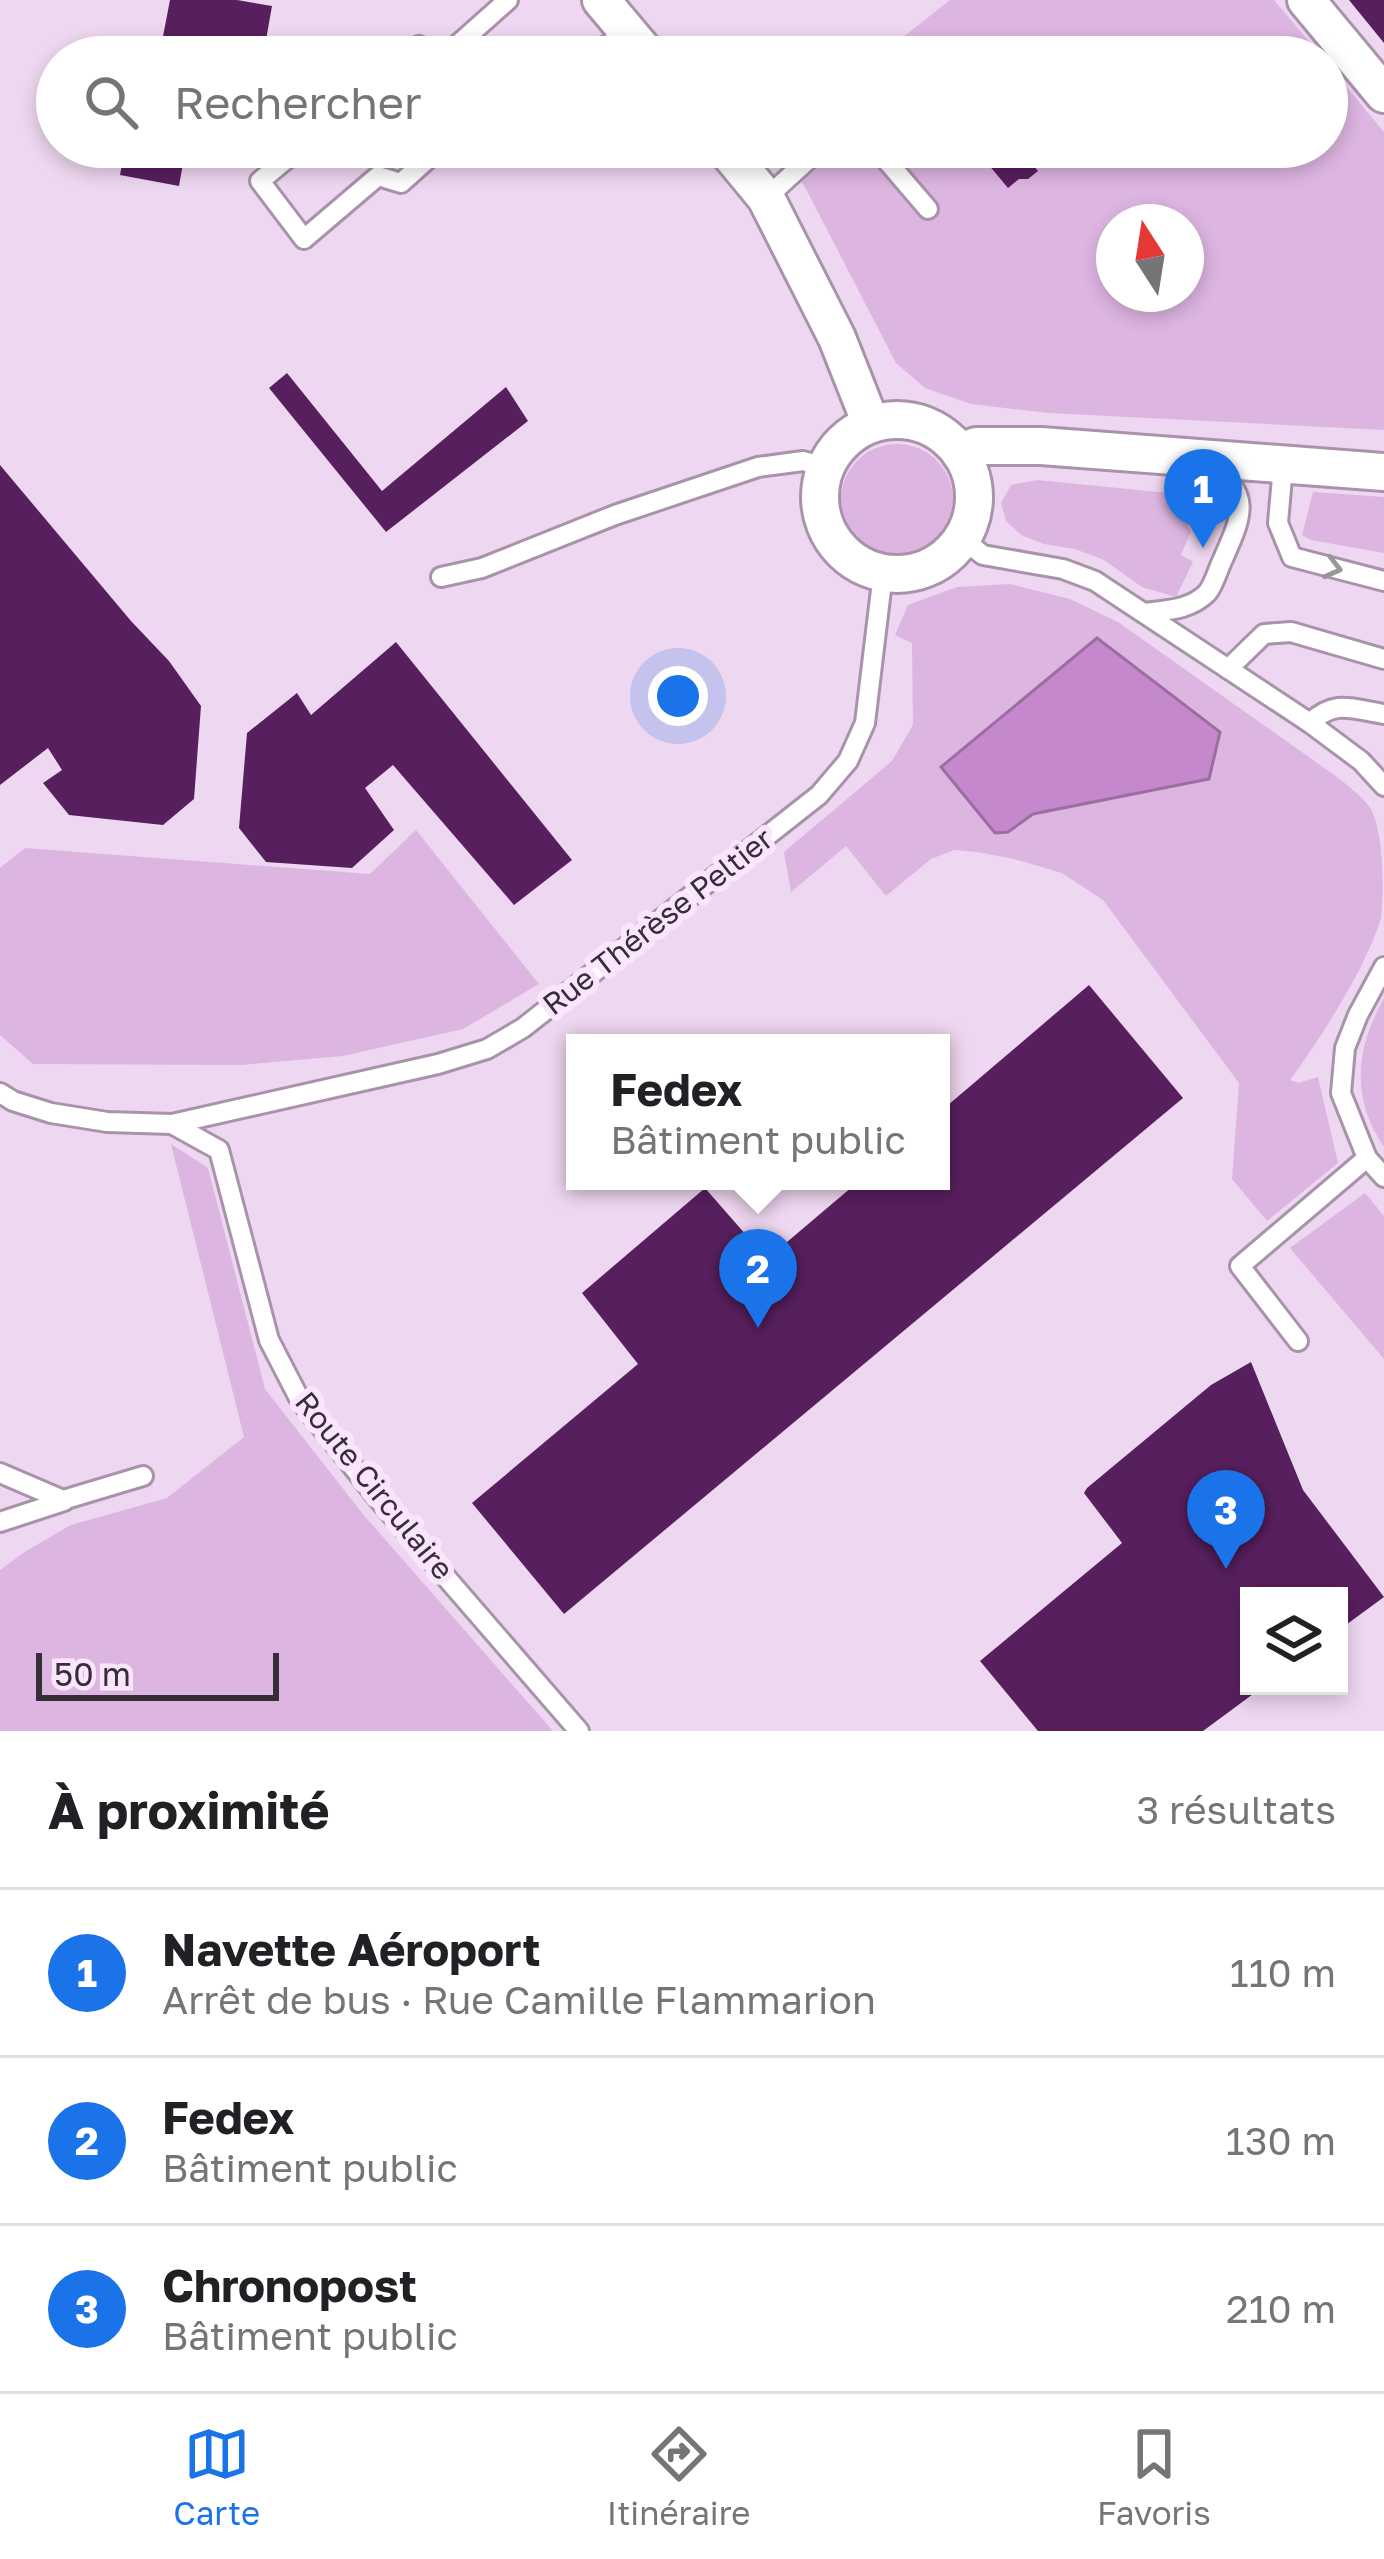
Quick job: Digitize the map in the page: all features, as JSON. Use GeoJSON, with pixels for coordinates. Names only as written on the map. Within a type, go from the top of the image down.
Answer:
{"type":"FeatureCollection","features":[{"type":"Feature","properties":{"kind":"street"},"geometry":{"type":"LineString","coordinates":[[601,0],[631,36]]}},
{"type":"Feature","properties":{"kind":"street"},"geometry":{"type":"LineString","coordinates":[[1313,2],[1339,36]]}},
{"type":"Feature","properties":{"kind":"street"},"geometry":{"type":"LineString","coordinates":[[1348,47],[1384,94]]}},
{"type":"Feature","properties":{"kind":"street"},"geometry":{"type":"LineString","coordinates":[[741,168],[766,198],[837,338],[872,424]]}},
{"type":"Feature","properties":{"kind":"street"},"geometry":{"type":"LineString","coordinates":[[896,420],[921,424],[943,435],[960,453],[974,495],[971,518],[947,556],[928,568],[906,574],[861,566],[829,534],[821,512],[825,467],[852,434],[896,420]]}},
{"type":"Feature","properties":{"kind":"street"},"geometry":{"type":"LineString","coordinates":[[960,453],[976,446],[1041,446],[1384,472]]}},
{"type":"Feature","properties":{"kind":"lane"},"geometry":{"type":"LineString","coordinates":[[466,36],[508,0]]}},
{"type":"Feature","properties":{"kind":"lane"},"geometry":{"type":"LineString","coordinates":[[276,168],[260,182],[304,239],[378,176],[401,183],[418,168]]}},
{"type":"Feature","properties":{"kind":"lane"},"geometry":{"type":"LineString","coordinates":[[766,198],[799,168]]}},
{"type":"Feature","properties":{"kind":"lane"},"geometry":{"type":"LineString","coordinates":[[893,168],[928,209]]}},
{"type":"Feature","properties":{"kind":"lane"},"geometry":{"type":"LineString","coordinates":[[1145,613],[1186,607],[1209,591],[1240,521],[1240,497],[1225,476],[1196,460]]}},
{"type":"Feature","properties":{"kind":"lane"},"geometry":{"type":"LineString","coordinates":[[440,577],[482,568],[615,515],[758,467],[803,461],[825,467]]}},
{"type":"Feature","properties":{"kind":"lane"},"geometry":{"type":"LineString","coordinates":[[1283,466],[1278,523],[1292,557],[1384,581]]}},
{"type":"Feature","properties":{"kind":"lane"},"geometry":{"type":"LineString","coordinates":[[962,538],[983,555],[1063,569],[1095,581],[1361,760],[1384,787]]}},
{"type":"Feature","properties":{"kind":"lane","name":"Rue Thérèse Peltier"},"geometry":{"type":"LineString","coordinates":[[172,1124],[417,1069],[487,1049],[523,1028],[819,795],[848,761],[865,723],[883,573]]}},
{"type":"Feature","properties":{"kind":"lane"},"geometry":{"type":"LineString","coordinates":[[1228,669],[1264,634],[1291,632],[1384,659]]}},
{"type":"Feature","properties":{"kind":"lane"},"geometry":{"type":"LineString","coordinates":[[1310,724],[1324,710],[1345,707],[1384,714]]}},
{"type":"Feature","properties":{"kind":"lane"},"geometry":{"type":"LineString","coordinates":[[1384,967],[1345,1048],[1342,1093],[1367,1158],[1384,1178]]}},
{"type":"Feature","properties":{"kind":"lane"},"geometry":{"type":"LineString","coordinates":[[0,1093],[52,1113],[107,1122],[172,1124]]}},
{"type":"Feature","properties":{"kind":"lane","name":"Route Circulaire"},"geometry":{"type":"LineString","coordinates":[[172,1124],[219,1150],[269,1340],[300,1400],[380,1501],[580,1731]]}},
{"type":"Feature","properties":{"kind":"lane"},"geometry":{"type":"LineString","coordinates":[[1298,1341],[1240,1266],[1367,1158]]}},
{"type":"Feature","properties":{"kind":"lane"},"geometry":{"type":"LineString","coordinates":[[0,1473],[62,1501],[143,1476]]}},
{"type":"Feature","properties":{"kind":"lane"},"geometry":{"type":"LineString","coordinates":[[0,1522],[71,1498]]}},
{"type":"Feature","properties":{"kind":"shaded area"},"geometry":{"type":"Polygon","coordinates":[[[950,0],[1274,0],[1304,36],[905,36],[950,0]]]}},
{"type":"Feature","properties":{"kind":"shaded area"},"geometry":{"type":"Polygon","coordinates":[[[1348,88],[1384,132],[1384,430],[1049,413],[971,404],[925,388],[896,363],[793,168],[1348,168],[1348,88]]]}},
{"type":"Feature","properties":{"kind":"shaded area"},"geometry":{"type":"Polygon","coordinates":[[[897,444],[918,448],[937,460],[949,479],[953,500],[949,521],[937,540],[918,552],[897,556],[876,552],[857,540],[845,521],[841,500],[845,479],[857,460],[876,448],[897,444]]]}},
{"type":"Feature","properties":{"kind":"shaded area"},"geometry":{"type":"Polygon","coordinates":[[[1037,480],[1199,496],[1181,555],[1193,562],[1176,597],[1142,587],[1104,560],[1021,535],[1006,521],[1001,503],[1011,485],[1037,480]]]}},
{"type":"Feature","properties":{"kind":"shaded area"},"geometry":{"type":"Polygon","coordinates":[[[1313,492],[1384,497],[1384,553],[1302,535],[1313,492]]]}},
{"type":"Feature","properties":{"kind":"shaded area"},"geometry":{"type":"Polygon","coordinates":[[[1010,584],[1070,599],[1118,622],[1337,777],[1371,809],[1381,848],[1381,918],[1354,980],[1290,1080],[1299,1083],[1318,1077],[1338,1163],[1267,1221],[1232,1179],[1239,1083],[1103,900],[1062,873],[1014,859],[954,850],[931,859],[886,896],[846,846],[791,892],[784,852],[892,761],[913,725],[912,643],[895,635],[908,605],[957,587],[1010,584]],[[1220,732],[1033,814],[1209,779],[1220,732]]]}},
{"type":"Feature","properties":{"kind":"shaded area"},"geometry":{"type":"Polygon","coordinates":[[[1097,638],[1220,732],[1209,779],[1033,814],[1008,832],[995,833],[941,767],[1097,638]]]}},
{"type":"Feature","properties":{"kind":"shaded area"},"geometry":{"type":"Polygon","coordinates":[[[416,830],[539,984],[463,1029],[343,1056],[241,1065],[33,1064],[0,1035],[0,868],[25,848],[370,874],[416,830]]]}},
{"type":"Feature","properties":{"kind":"shaded area"},"geometry":{"type":"Polygon","coordinates":[[[1384,998],[1384,1147],[1366,1110],[1361,1072],[1367,1035],[1384,998]]]}},
{"type":"Feature","properties":{"kind":"shaded area"},"geometry":{"type":"Polygon","coordinates":[[[171,1144],[208,1168],[265,1389],[362,1513],[553,1731],[0,1731],[0,1570],[71,1525],[167,1498],[244,1437],[171,1144]]]}},
{"type":"Feature","properties":{"kind":"shaded area"},"geometry":{"type":"Polygon","coordinates":[[[1365,1193],[1384,1216],[1384,1359],[1290,1248],[1365,1193]]]}},
{"type":"Feature","properties":{"kind":"building"},"geometry":{"type":"Polygon","coordinates":[[[170,0],[237,0],[272,6],[267,36],[163,36],[170,0]]]}},
{"type":"Feature","properties":{"kind":"building"},"geometry":{"type":"Polygon","coordinates":[[[1349,0],[1384,0],[1384,43],[1349,0]]]}},
{"type":"Feature","properties":{"kind":"building"},"geometry":{"type":"Polygon","coordinates":[[[121,168],[182,168],[179,186],[120,175],[121,168]]]}},
{"type":"Feature","properties":{"kind":"building"},"geometry":{"type":"Polygon","coordinates":[[[991,168],[1038,171],[1019,179],[1008,188],[991,168]]]}},
{"type":"Feature","properties":{"kind":"building"},"geometry":{"type":"Polygon","coordinates":[[[287,373],[382,491],[506,387],[528,421],[386,532],[269,388],[287,373]]]}},
{"type":"Feature","properties":{"kind":"building"},"geometry":{"type":"Polygon","coordinates":[[[0,465],[169,661],[201,706],[194,799],[163,825],[69,815],[43,783],[62,770],[48,748],[0,785],[0,465]]]}},
{"type":"Feature","properties":{"kind":"building"},"geometry":{"type":"Polygon","coordinates":[[[396,642],[572,860],[514,905],[393,765],[365,788],[394,830],[352,868],[266,862],[239,828],[247,733],[297,693],[311,715],[396,642]]]}},
{"type":"Feature","properties":{"kind":"building"},"geometry":{"type":"Polygon","coordinates":[[[1089,985],[1183,1098],[564,1614],[472,1503],[638,1364],[582,1293],[703,1190],[767,1259],[848,1190],[950,1190],[950,1103],[1089,985]]]}},
{"type":"Feature","properties":{"kind":"building"},"geometry":{"type":"Polygon","coordinates":[[[1251,1362],[1303,1490],[1384,1597],[1348,1623],[1348,1587],[1240,1587],[1240,1695],[1252,1695],[1203,1731],[1038,1731],[980,1661],[1122,1543],[1084,1493],[1211,1385],[1251,1362]]]}},
{"type":"Feature","properties":{"kind":"place","name":"Navette Aéroport"},"geometry":{"type":"Point","coordinates":[1203,548]}},
{"type":"Feature","properties":{"kind":"place","name":"Fedex"},"geometry":{"type":"Point","coordinates":[758,1328]}},
{"type":"Feature","properties":{"kind":"place","name":"Chronopost"},"geometry":{"type":"Point","coordinates":[1226,1569]}}]}
